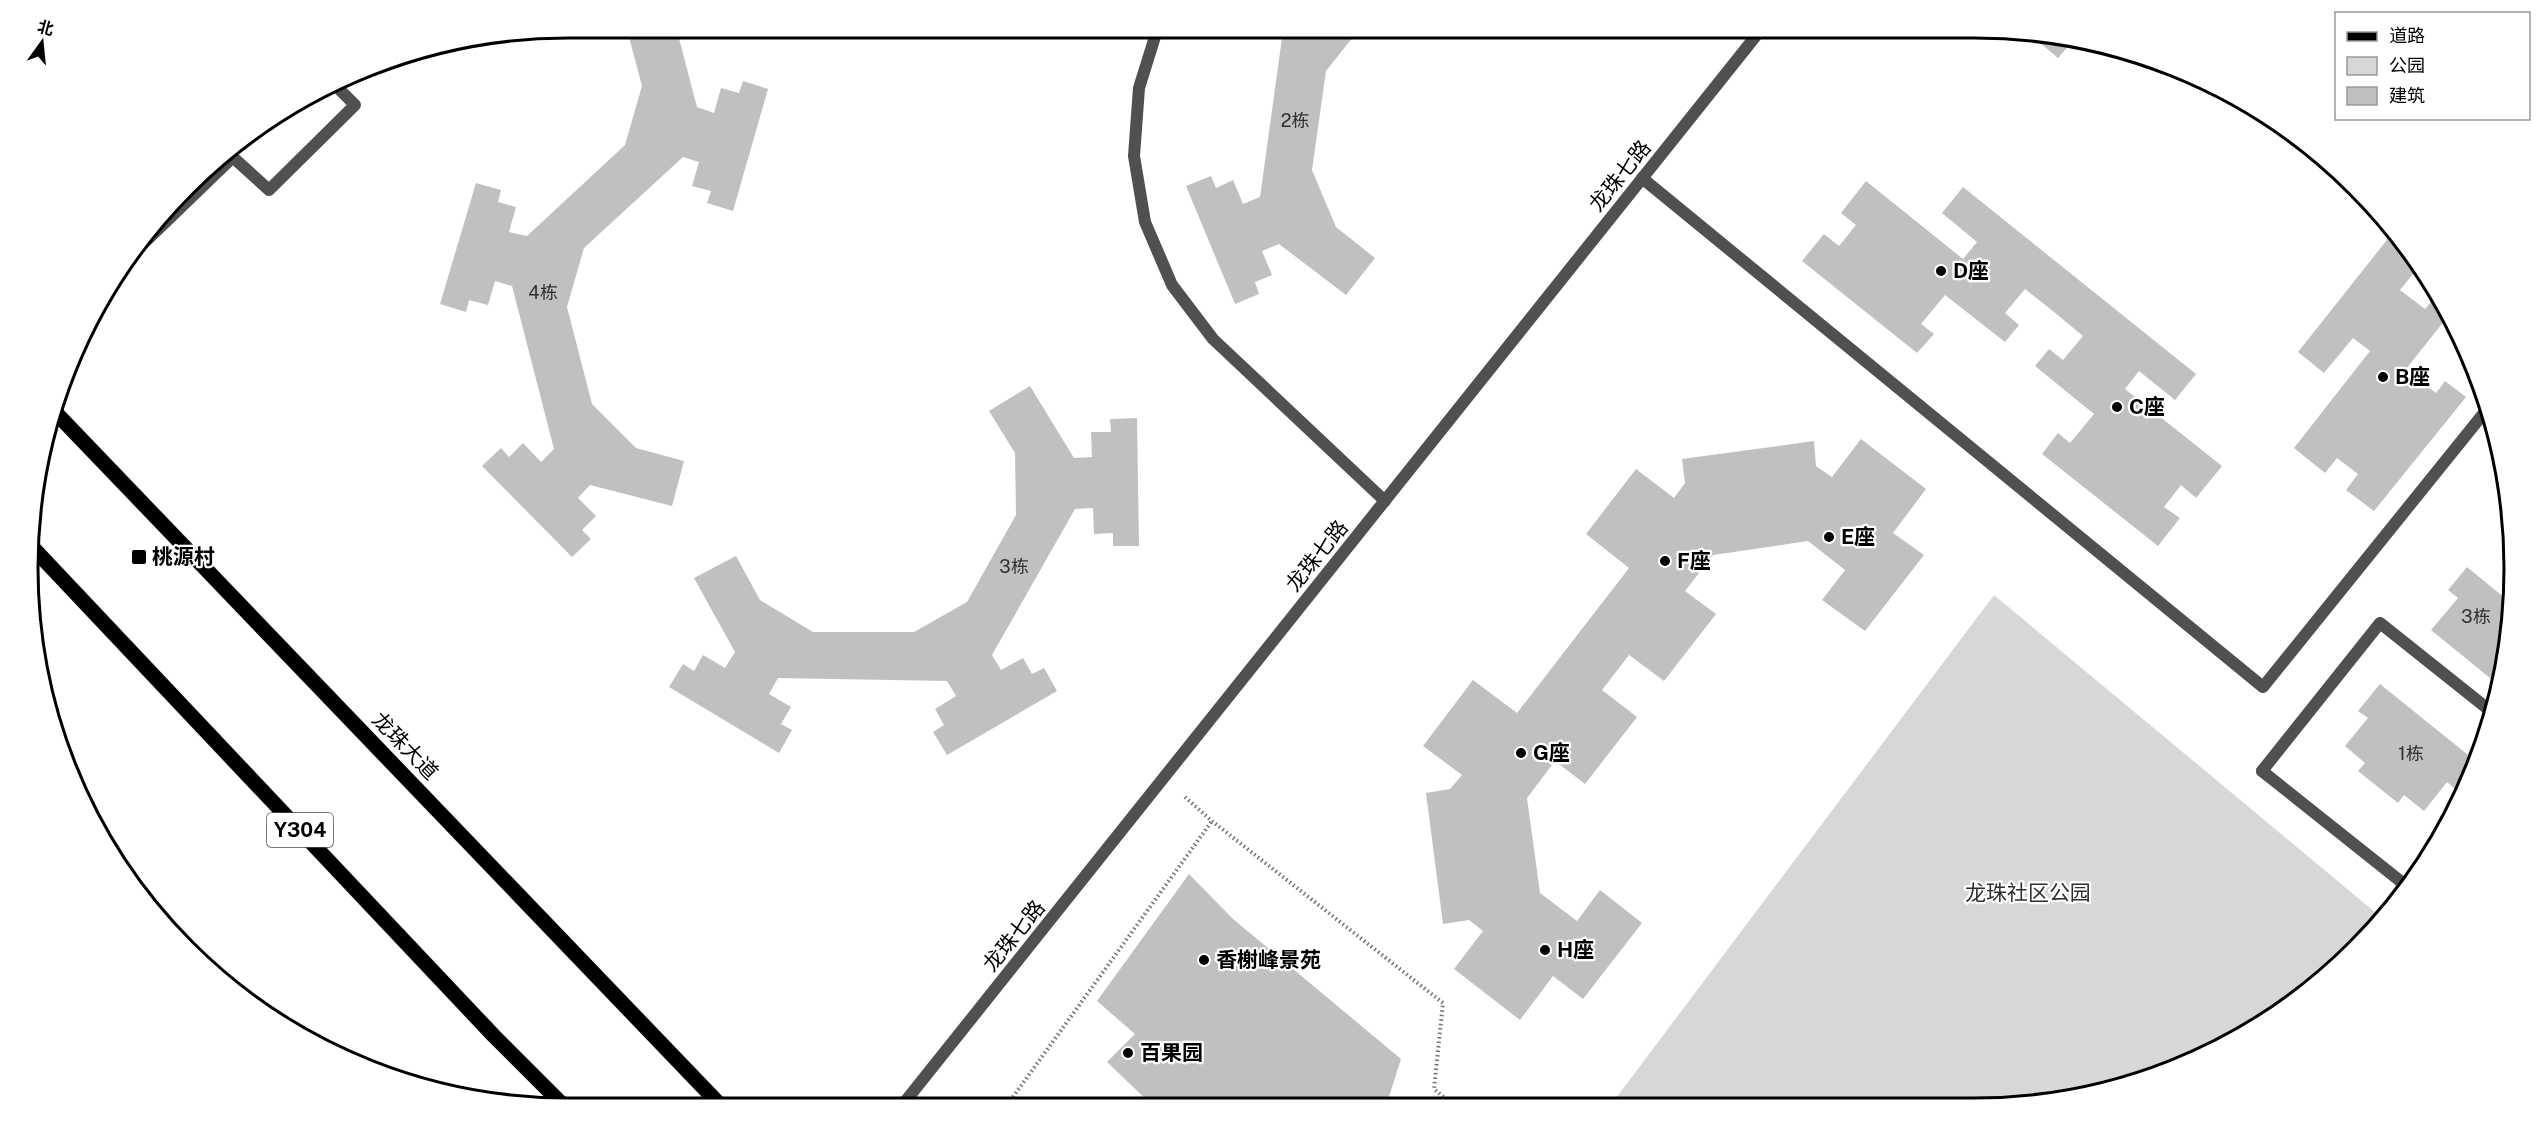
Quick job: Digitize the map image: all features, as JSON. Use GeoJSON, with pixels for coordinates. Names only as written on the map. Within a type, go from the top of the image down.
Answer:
{"type":"FeatureCollection","features":[{"type":"Feature","properties":{"kind":"main road","name":"龙珠大道"},"geometry":{"type":"LineString","coordinates":[[60,417],[714,1098]]}},
{"type":"Feature","properties":{"kind":"main road","name":"Y304"},"geometry":{"type":"LineString","coordinates":[[38,555],[493,1035],[556,1098]]}},
{"type":"Feature","properties":{"kind":"street"},"geometry":{"type":"LineString","coordinates":[[1155,38],[1139,88],[1134,156],[1145,222],[1172,285],[1213,339],[1385,501]]}},
{"type":"Feature","properties":{"kind":"street","name":"龙珠七路"},"geometry":{"type":"LineString","coordinates":[[908,1098],[1754,38]]}},
{"type":"Feature","properties":{"kind":"street"},"geometry":{"type":"LineString","coordinates":[[233,157],[269,190],[355,105],[339,89]]}},
{"type":"Feature","properties":{"kind":"street"},"geometry":{"type":"LineString","coordinates":[[1642,178],[2262,687],[2482,416]]}},
{"type":"Feature","properties":{"kind":"street"},"geometry":{"type":"LineString","coordinates":[[2401,882],[2262,771],[2380,623],[2485,707]]}},
{"type":"Feature","properties":{"kind":"path"},"geometry":{"type":"LineString","coordinates":[[1164,778],[1212,821],[1443,1003],[1434,1089],[1445,1098]]}},
{"type":"Feature","properties":{"kind":"path"},"geometry":{"type":"LineString","coordinates":[[1012,1098],[1212,821]]}},
{"type":"Feature","properties":{"kind":"green space","name":"龙珠社区公园"},"geometry":{"type":"Polygon","coordinates":[[[1994,595],[2377,914],[2324,967],[2269,1009],[2209,1044],[2145,1070],[2111,1080],[2043,1094],[2009,1097],[1616,1098],[1994,595]]]}},
{"type":"Feature","properties":{"kind":"building"},"geometry":{"type":"Polygon","coordinates":[[[629,38],[679,38],[697,107],[714,113],[721,88],[739,93],[743,81],[768,89],[733,211],[707,203],[711,191],[692,186],[699,162],[683,157],[584,248],[567,307],[592,404],[636,448],[684,461],[672,506],[590,485],[578,498],[596,516],[582,530],[591,539],[572,557],[482,466],[501,448],[509,457],[523,443],[541,462],[554,449],[512,286],[495,281],[488,305],[469,300],[466,312],[440,304],[476,183],[501,190],[498,202],[516,207],[509,232],[527,236],[625,145],[642,86],[629,38]]]}},
{"type":"Feature","properties":{"kind":"building"},"geometry":{"type":"Polygon","coordinates":[[[1282,38],[1352,38],[1326,71],[1312,170],[1336,227],[1375,258],[1346,295],[1279,244],[1262,251],[1272,275],[1255,282],[1259,294],[1235,304],[1186,186],[1211,176],[1216,188],[1233,180],[1243,204],[1260,197],[1282,38]]]}},
{"type":"Feature","properties":{"kind":"building"},"geometry":{"type":"Polygon","coordinates":[[[2038,42],[2068,46],[2058,58],[2038,42]]]}},
{"type":"Feature","properties":{"kind":"building"},"geometry":{"type":"Polygon","coordinates":[[[1866,181],[1963,259],[1977,242],[1942,213],[1963,187],[2196,374],[2175,400],[2139,371],[2125,389],[2222,466],[2196,498],[2181,485],[2164,507],[2180,518],[2158,546],[2042,454],[2058,433],[2070,443],[2094,414],[2035,366],[2049,349],[2063,360],[2083,336],[2054,312],[2025,289],[2005,313],[2019,325],[2005,342],[1945,295],[1921,324],[1934,334],[1917,353],[1802,261],[1824,234],[1839,246],[1856,225],[1841,213],[1866,181]]]}},
{"type":"Feature","properties":{"kind":"building","name":"B座"},"geometry":{"type":"Polygon","coordinates":[[[2389,237],[2414,272],[2400,290],[2425,309],[2432,301],[2444,322],[2406,369],[2436,393],[2445,381],[2466,397],[2374,511],[2346,490],[2358,474],[2337,458],[2325,473],[2294,448],[2370,351],[2353,338],[2324,373],[2298,352],[2389,237]]]}},
{"type":"Feature","properties":{"kind":"building"},"geometry":{"type":"Polygon","coordinates":[[[1030,386],[1074,458],[1092,457],[1091,432],[1111,432],[1110,419],[1137,418],[1139,546],[1113,546],[1113,533],[1094,534],[1093,508],[1075,509],[992,655],[1001,670],[1023,658],[1032,674],[1044,668],[1057,691],[947,755],[933,732],[944,725],[935,709],[956,696],[947,681],[778,678],[769,694],[791,707],[781,724],[792,730],[779,753],[669,687],[683,664],[694,671],[703,655],[725,668],[735,652],[694,578],[736,556],[760,600],[813,632],[914,632],[967,602],[1016,515],[1015,453],[989,411],[1030,386]]]}},
{"type":"Feature","properties":{"kind":"building"},"geometry":{"type":"Polygon","coordinates":[[[1861,439],[1926,489],[1893,533],[1924,555],[1865,631],[1822,600],[1845,570],[1808,541],[1713,555],[1685,591],[1716,614],[1664,681],[1629,655],[1602,690],[1637,717],[1585,784],[1555,761],[1527,798],[1540,893],[1577,921],[1600,890],[1642,923],[1583,999],[1553,976],[1520,1020],[1454,969],[1483,931],[1469,920],[1443,924],[1426,793],[1450,789],[1462,775],[1423,746],[1473,680],[1517,713],[1629,568],[1586,534],[1636,469],[1674,498],[1685,483],[1682,459],[1814,441],[1816,466],[1832,477],[1861,439]]]}},
{"type":"Feature","properties":{"kind":"building"},"geometry":{"type":"Polygon","coordinates":[[[2467,567],[2503,597],[2500,637],[2492,680],[2431,630],[2458,598],[2448,590],[2467,567]]]}},
{"type":"Feature","properties":{"kind":"building"},"geometry":{"type":"Polygon","coordinates":[[[2380,684],[2470,756],[2456,790],[2447,782],[2424,811],[2404,795],[2398,803],[2358,771],[2365,763],[2345,746],[2368,718],[2358,711],[2380,684]]]}},
{"type":"Feature","properties":{"kind":"building","name":"香榭峰景苑"},"geometry":{"type":"Polygon","coordinates":[[[1189,874],[1233,919],[1401,1059],[1389,1098],[1145,1098],[1107,1062],[1135,1034],[1097,1001],[1189,874]]]}},
{"type":"Feature","properties":{"kind":"place","name":"D座"},"geometry":{"type":"Point","coordinates":[1941,271]}},
{"type":"Feature","properties":{"kind":"place","name":"B座"},"geometry":{"type":"Point","coordinates":[2383,377]}},
{"type":"Feature","properties":{"kind":"place","name":"C座"},"geometry":{"type":"Point","coordinates":[2117,407]}},
{"type":"Feature","properties":{"kind":"place","name":"E座"},"geometry":{"type":"Point","coordinates":[1829,537]}},
{"type":"Feature","properties":{"kind":"place","name":"桃源村"},"geometry":{"type":"Point","coordinates":[139,557]}},
{"type":"Feature","properties":{"kind":"place","name":"F座"},"geometry":{"type":"Point","coordinates":[1665,561]}},
{"type":"Feature","properties":{"kind":"place","name":"G座"},"geometry":{"type":"Point","coordinates":[1521,753]}},
{"type":"Feature","properties":{"kind":"place","name":"H座"},"geometry":{"type":"Point","coordinates":[1545,950]}},
{"type":"Feature","properties":{"kind":"place","name":"香榭峰景苑"},"geometry":{"type":"Point","coordinates":[1204,960]}},
{"type":"Feature","properties":{"kind":"place","name":"百果园"},"geometry":{"type":"Point","coordinates":[1128,1053]}}]}
